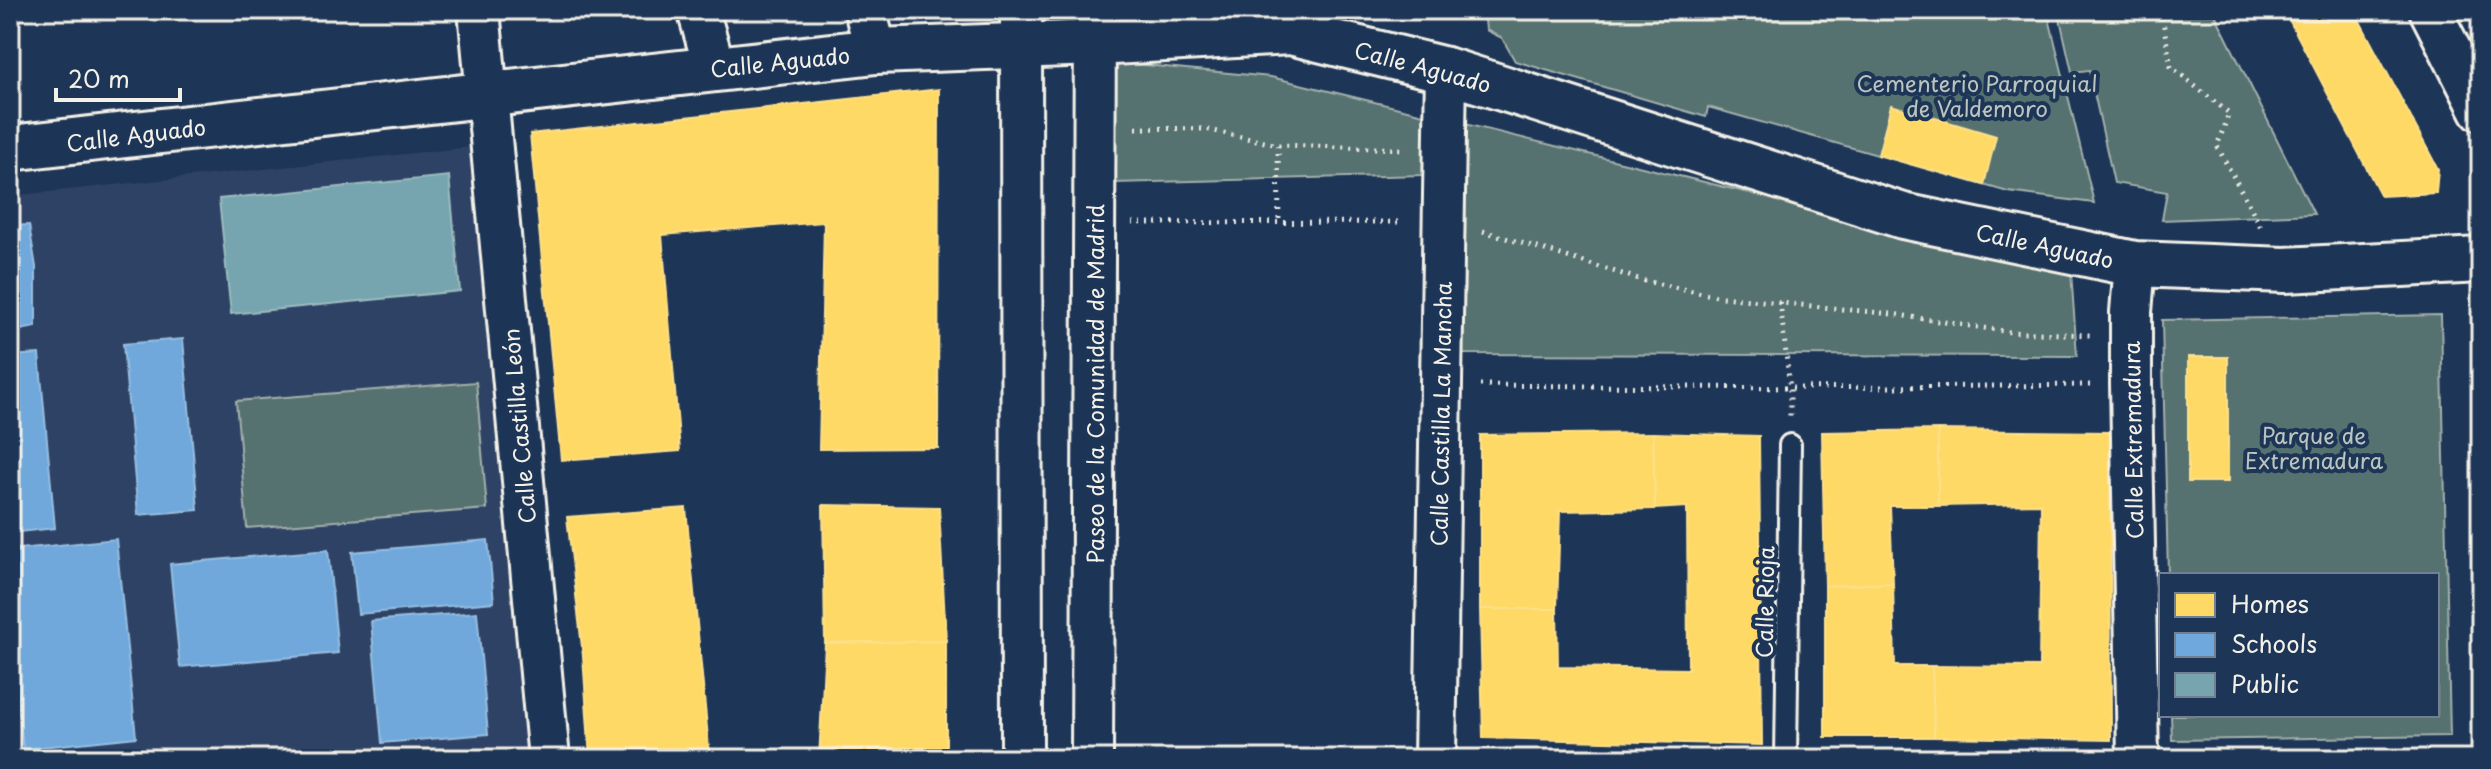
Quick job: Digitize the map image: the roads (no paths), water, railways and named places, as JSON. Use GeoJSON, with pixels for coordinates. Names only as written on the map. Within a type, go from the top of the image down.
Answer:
{"type":"FeatureCollection","features":[{"type":"Feature","properties":{"kind":"street","name":"Calle Castilla León"},"geometry":{"type":"LineString","coordinates":[[479,10],[549,759]]}},
{"type":"Feature","properties":{"kind":"street"},"geometry":{"type":"LineString","coordinates":[[698,10],[715,69]]}},
{"type":"Feature","properties":{"kind":"street"},"geometry":{"type":"LineString","coordinates":[[2430,10],[2481,110]]}},
{"type":"Feature","properties":{"kind":"street","name":"Calle Aguado"},"geometry":{"type":"LineString","coordinates":[[10,148],[715,69],[870,30],[1290,21],[1903,216],[2135,264],[2285,270],[2481,260]]}},
{"type":"Feature","properties":{"kind":"street"},"geometry":{"type":"LineString","coordinates":[[1021,27],[1022,759]]}},
{"type":"Feature","properties":{"kind":"street","name":"Paseo de la Comunidad de Madrid"},"geometry":{"type":"LineString","coordinates":[[1092,759],[1095,27]]}},
{"type":"Feature","properties":{"kind":"street","name":"Calle Castilla La Mancha"},"geometry":{"type":"LineString","coordinates":[[1435,759],[1446,70]]}},
{"type":"Feature","properties":{"kind":"street","name":"Calle Extremadura"},"geometry":{"type":"LineString","coordinates":[[2135,264],[2131,384],[2138,759]]}},
{"type":"Feature","properties":{"kind":"lane","name":"Calle Rioja"},"geometry":{"type":"LineString","coordinates":[[1786,759],[1790,445]]}},
{"type":"Feature","properties":{"kind":"park label","name":"Cementerio Parroquial de Valdemoro"},"geometry":{"type":"Point","coordinates":[1977,94]}},
{"type":"Feature","properties":{"kind":"park label","name":"Parque de Extremadura"},"geometry":{"type":"Point","coordinates":[2314,446]}}]}
